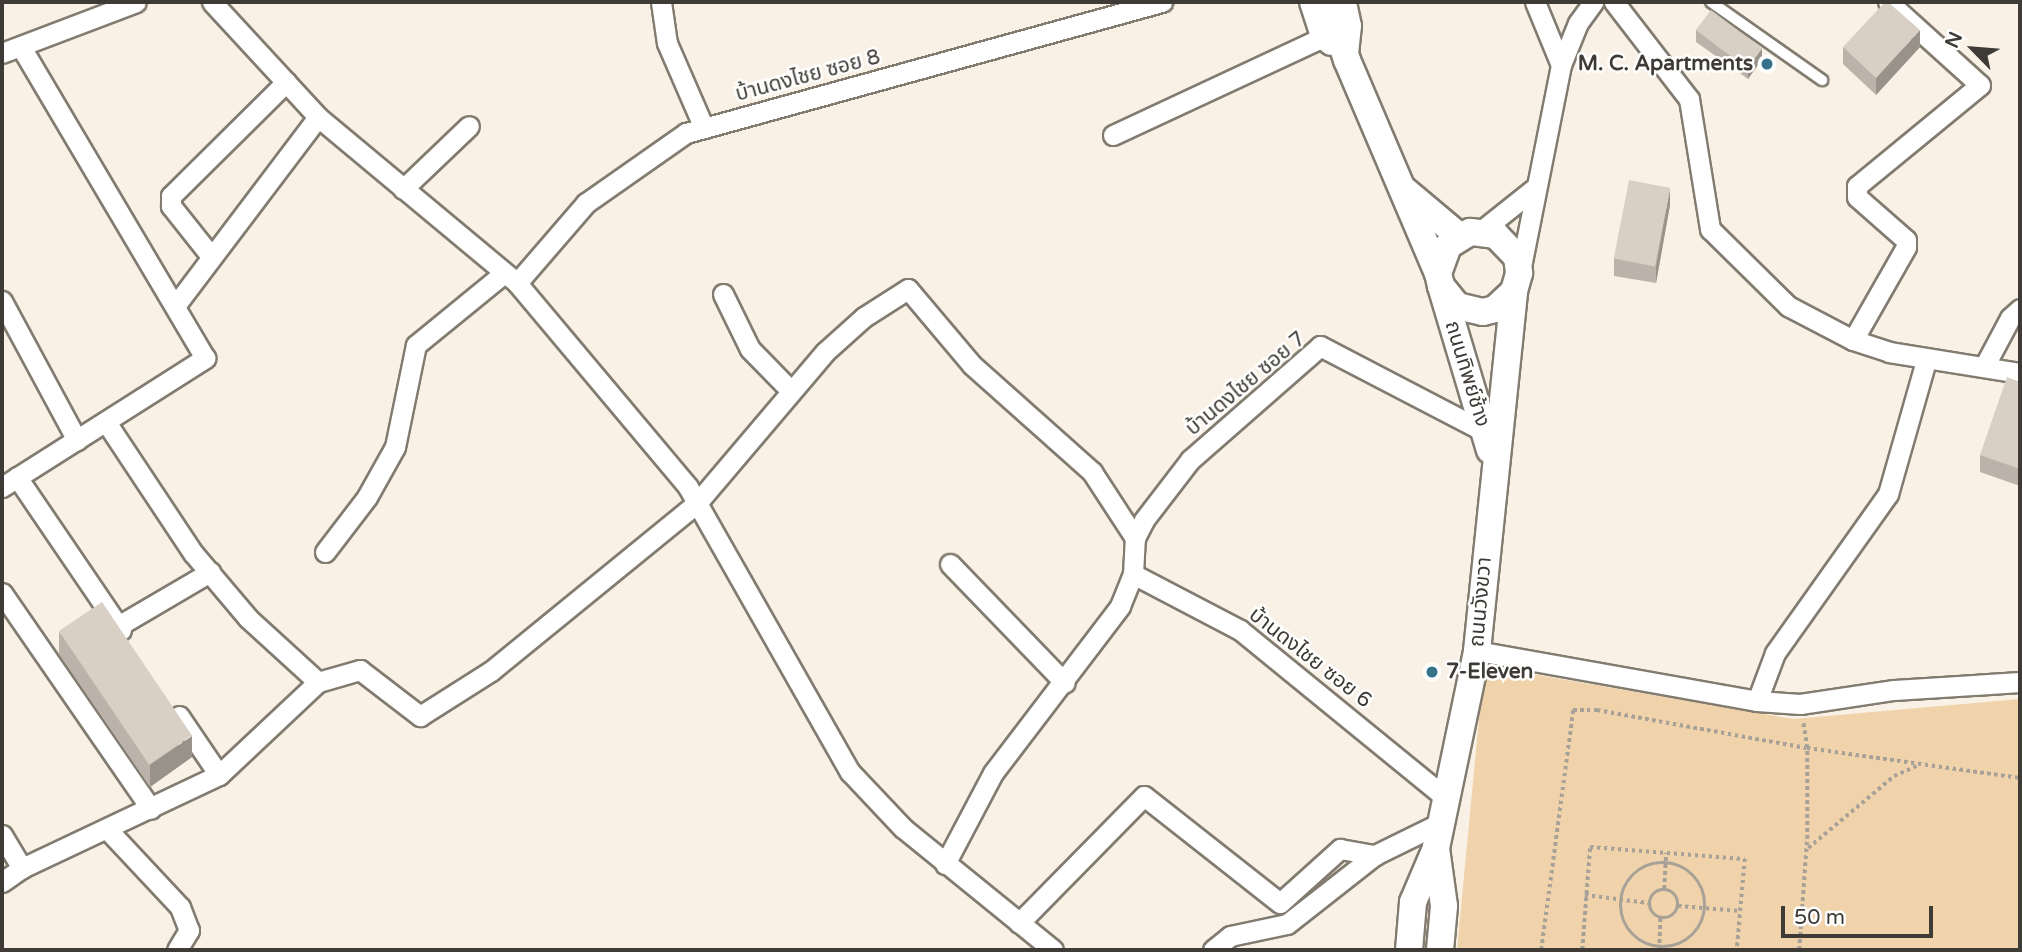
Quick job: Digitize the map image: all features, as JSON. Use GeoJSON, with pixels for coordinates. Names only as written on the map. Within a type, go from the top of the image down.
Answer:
{"type":"FeatureCollection","features":[{"type":"Feature","properties":{"kind":"street"},"geometry":{"type":"LineString","coordinates":[[2,53],[22,48],[136,2]]}},
{"type":"Feature","properties":{"kind":"street"},"geometry":{"type":"LineString","coordinates":[[212,2],[318,117],[510,278],[697,503],[850,772],[945,864],[1054,950]]}},
{"type":"Feature","properties":{"kind":"street"},"geometry":{"type":"LineString","coordinates":[[661,2],[667,43],[704,128]]}},
{"type":"Feature","properties":{"kind":"street","name":"บ้านดงไชย ซอย 8"},"geometry":{"type":"LineString","coordinates":[[325,552],[367,497],[395,447],[416,345],[510,278],[586,203],[686,133],[1162,2]]}},
{"type":"Feature","properties":{"kind":"street"},"geometry":{"type":"LineString","coordinates":[[1309,2],[1321,38],[1347,60]]}},
{"type":"Feature","properties":{"kind":"street","name":"ถนนทิพย์ช้าง"},"geometry":{"type":"LineString","coordinates":[[1328,2],[1347,60],[1440,279],[1494,462]]}},
{"type":"Feature","properties":{"kind":"street"},"geometry":{"type":"LineString","coordinates":[[1346,2],[1352,24],[1347,60]]}},
{"type":"Feature","properties":{"kind":"street"},"geometry":{"type":"LineString","coordinates":[[1535,2],[1561,65]]}},
{"type":"Feature","properties":{"kind":"street"},"geometry":{"type":"LineString","coordinates":[[1399,185],[1470,234],[1509,244],[1517,282],[1495,309],[1469,311],[1457,306],[1440,279],[1448,246],[1470,234],[1535,188],[1548,115],[1561,65],[1578,23],[1593,2]]}},
{"type":"Feature","properties":{"kind":"street"},"geometry":{"type":"LineString","coordinates":[[1614,2],[1689,99],[1710,229],[1797,314],[1853,340],[1926,361],[1985,365],[2020,373]]}},
{"type":"Feature","properties":{"kind":"street"},"geometry":{"type":"LineString","coordinates":[[1853,340],[1906,247],[1906,240],[1857,197],[1857,186],[1980,85],[1888,2]]}},
{"type":"Feature","properties":{"kind":"street"},"geometry":{"type":"LineString","coordinates":[[1113,135],[1321,38]]}},
{"type":"Feature","properties":{"kind":"street"},"geometry":{"type":"LineString","coordinates":[[22,48],[205,358],[10,482],[134,649]]}},
{"type":"Feature","properties":{"kind":"street"},"geometry":{"type":"LineString","coordinates":[[210,255],[171,206],[171,196],[286,82]]}},
{"type":"Feature","properties":{"kind":"street"},"geometry":{"type":"LineString","coordinates":[[175,306],[210,255],[318,117]]}},
{"type":"Feature","properties":{"kind":"street"},"geometry":{"type":"LineString","coordinates":[[403,189],[469,126]]}},
{"type":"Feature","properties":{"kind":"street","name":"ถนนวังขวา"},"geometry":{"type":"LineString","coordinates":[[1440,950],[1444,906],[1441,823],[1456,767],[1477,651],[1494,462],[1517,282],[1535,188]]}},
{"type":"Feature","properties":{"kind":"street"},"geometry":{"type":"LineString","coordinates":[[2,882],[22,868],[219,775],[318,682],[360,670],[420,716],[491,671],[697,503],[790,391],[864,317],[908,289],[972,365],[1092,472],[1135,538],[1133,574],[1120,606],[1065,683],[993,774],[945,864]]}},
{"type":"Feature","properties":{"kind":"street"},"geometry":{"type":"LineString","coordinates":[[723,293],[750,349],[790,391]]}},
{"type":"Feature","properties":{"kind":"street"},"geometry":{"type":"LineString","coordinates":[[2,301],[77,440]]}},
{"type":"Feature","properties":{"kind":"street"},"geometry":{"type":"LineString","coordinates":[[1985,365],[2020,309]]}},
{"type":"Feature","properties":{"kind":"street","name":"บ้านดงไชย ซอย 7"},"geometry":{"type":"LineString","coordinates":[[1135,538],[1190,460],[1320,346],[1485,432]]}},
{"type":"Feature","properties":{"kind":"street"},"geometry":{"type":"LineString","coordinates":[[1757,701],[1775,653],[1888,494],[1926,361]]}},
{"type":"Feature","properties":{"kind":"street"},"geometry":{"type":"LineString","coordinates":[[106,422],[210,572],[248,618],[318,682]]}},
{"type":"Feature","properties":{"kind":"street"},"geometry":{"type":"LineString","coordinates":[[950,564],[1065,683]]}},
{"type":"Feature","properties":{"kind":"street"},"geometry":{"type":"LineString","coordinates":[[118,626],[210,572]]}},
{"type":"Feature","properties":{"kind":"street","name":"บ้านดงไชย ซอย 6"},"geometry":{"type":"LineString","coordinates":[[1133,574],[1240,630],[1441,823]]}},
{"type":"Feature","properties":{"kind":"street"},"geometry":{"type":"LineString","coordinates":[[2,593],[151,809]]}},
{"type":"Feature","properties":{"kind":"street"},"geometry":{"type":"LineString","coordinates":[[1477,651],[1757,701],[1800,704],[1895,690],[2020,682]]}},
{"type":"Feature","properties":{"kind":"street"},"geometry":{"type":"LineString","coordinates":[[164,695],[219,775]]}},
{"type":"Feature","properties":{"kind":"street"},"geometry":{"type":"LineString","coordinates":[[1019,923],[1144,796],[1280,903],[1340,849],[1375,855]]}},
{"type":"Feature","properties":{"kind":"street"},"geometry":{"type":"LineString","coordinates":[[1213,950],[1230,936],[1287,924],[1375,855],[1441,823]]}},
{"type":"Feature","properties":{"kind":"street"},"geometry":{"type":"LineString","coordinates":[[1409,950],[1413,902],[1441,823]]}},
{"type":"Feature","properties":{"kind":"street"},"geometry":{"type":"LineString","coordinates":[[107,829],[180,907],[189,930],[177,950]]}},
{"type":"Feature","properties":{"kind":"street"},"geometry":{"type":"LineString","coordinates":[[2,835],[22,868]]}},
{"type":"Feature","properties":{"kind":"lane"},"geometry":{"type":"LineString","coordinates":[[1711,2],[1822,80]]}},
{"type":"Feature","properties":{"kind":"path"},"geometry":{"type":"LineString","coordinates":[[1799,950],[1806,849],[1807,748],[1800,704]]}},
{"type":"Feature","properties":{"kind":"path"},"geometry":{"type":"LineString","coordinates":[[1542,950],[1573,710],[1597,710],[1807,748],[2020,778]]}},
{"type":"Feature","properties":{"kind":"path"},"geometry":{"type":"LineString","coordinates":[[1806,849],[1894,776],[1921,764]]}},
{"type":"Feature","properties":{"kind":"path"},"geometry":{"type":"LineString","coordinates":[[1582,950],[1590,847],[1745,859],[1737,950]]}},
{"type":"Feature","properties":{"kind":"path"},"geometry":{"type":"LineString","coordinates":[[1664,889],[1666,853]]}},
{"type":"Feature","properties":{"kind":"path"},"geometry":{"type":"LineString","coordinates":[[1665,862],[1682,867],[1697,880],[1705,908],[1699,926],[1686,940],[1659,948],[1632,933],[1624,921],[1621,900],[1633,875],[1648,865],[1665,862]]}},
{"type":"Feature","properties":{"kind":"path"},"geometry":{"type":"LineString","coordinates":[[1649,903],[1653,895],[1664,889]]}},
{"type":"Feature","properties":{"kind":"path"},"geometry":{"type":"LineString","coordinates":[[1660,918],[1672,915],[1678,906],[1676,897],[1664,889]]}},
{"type":"Feature","properties":{"kind":"path"},"geometry":{"type":"LineString","coordinates":[[1585,895],[1649,903],[1660,918],[1659,948]]}},
{"type":"Feature","properties":{"kind":"path"},"geometry":{"type":"LineString","coordinates":[[1678,906],[1741,911]]}},
{"type":"Feature","properties":{"kind":"shaded area"},"geometry":{"type":"Polygon","coordinates":[[[1484,666],[1793,719],[2020,699],[2020,950],[1457,950],[1484,666]]]}},
{"type":"Feature","properties":{"kind":"building"},"geometry":{"type":"Polygon","coordinates":[[[1885,2],[1920,30],[1876,78],[1843,47],[1885,2]]]}},
{"type":"Feature","properties":{"kind":"building"},"geometry":{"type":"Polygon","coordinates":[[[1711,10],[1762,49],[1747,68],[1696,30],[1711,10]]]}},
{"type":"Feature","properties":{"kind":"building"},"geometry":{"type":"Polygon","coordinates":[[[1629,180],[1670,188],[1655,267],[1614,259],[1629,180]]]}},
{"type":"Feature","properties":{"kind":"building"},"geometry":{"type":"Polygon","coordinates":[[[2007,377],[2020,382],[2020,469],[1980,455],[2007,377]]]}},
{"type":"Feature","properties":{"kind":"building"},"geometry":{"type":"Polygon","coordinates":[[[102,602],[192,735],[149,765],[59,631],[102,602]]]}},
{"type":"Feature","properties":{"kind":"place","name":"M. C. Apartments"},"geometry":{"type":"Point","coordinates":[1767,64]}},
{"type":"Feature","properties":{"kind":"place","name":"7-Eleven"},"geometry":{"type":"Point","coordinates":[1432,672]}}]}
